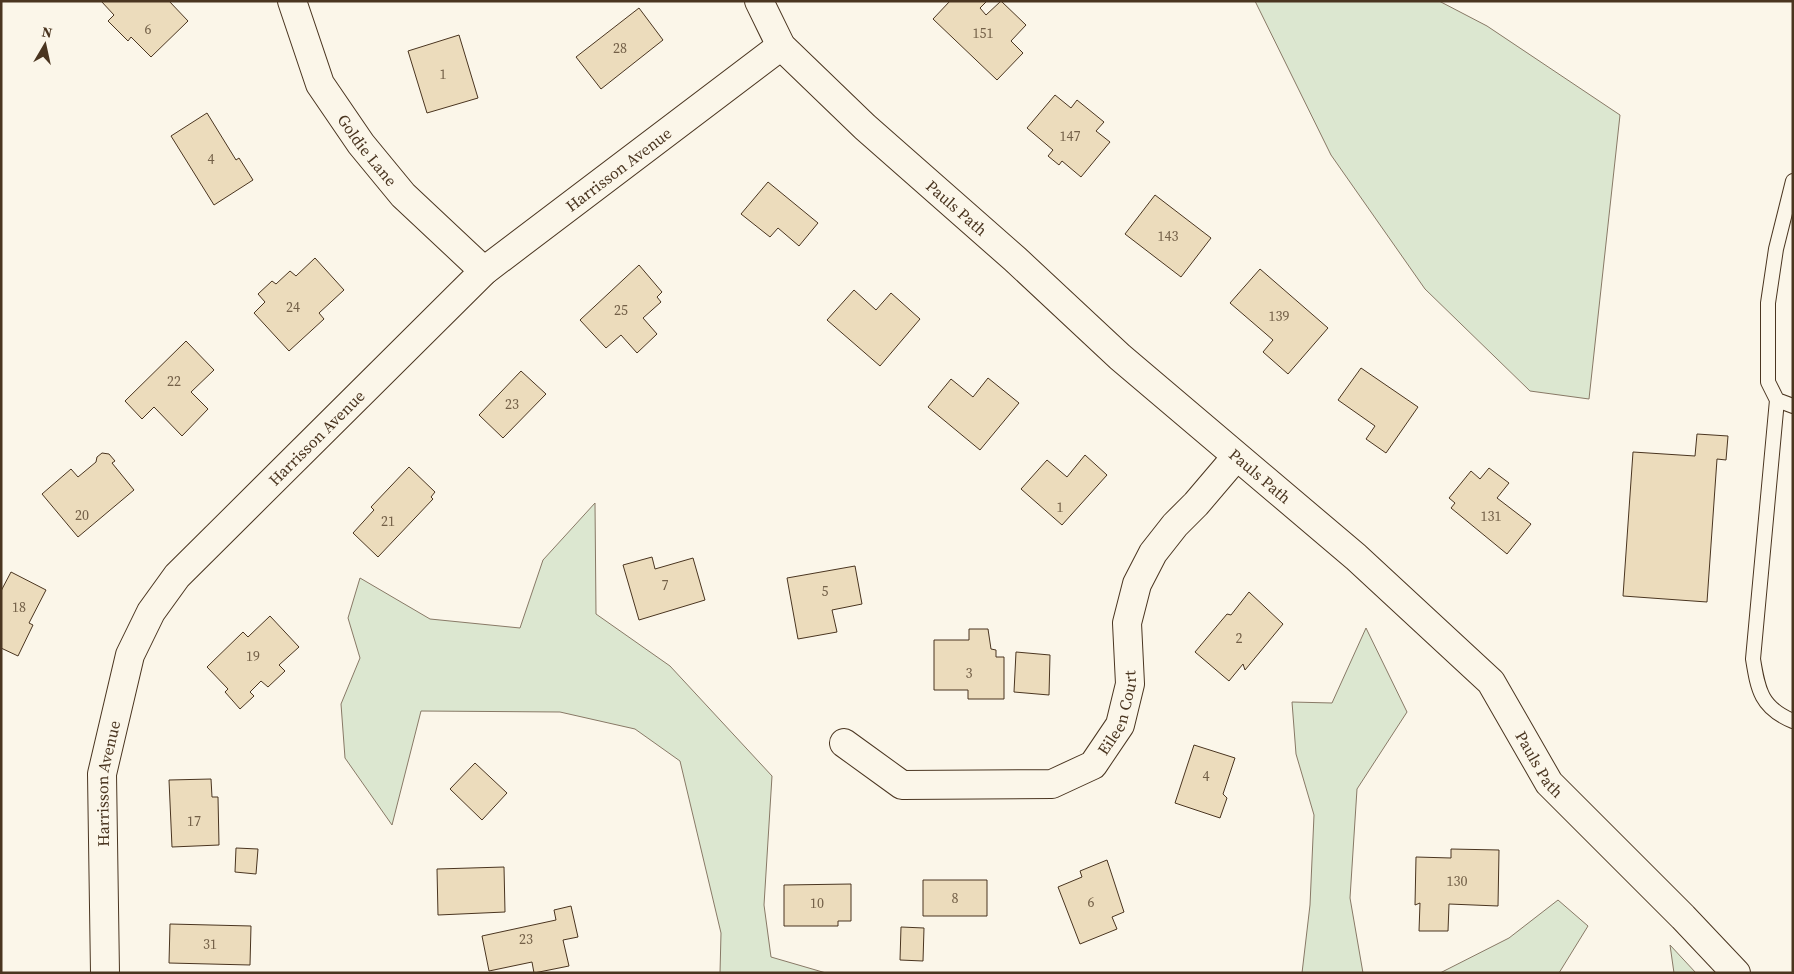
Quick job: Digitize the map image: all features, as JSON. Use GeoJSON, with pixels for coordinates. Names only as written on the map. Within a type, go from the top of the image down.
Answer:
{"type":"FeatureCollection","features":[{"type":"Feature","properties":{"kind":"street","name":"Goldie Lane"},"geometry":{"type":"LineString","coordinates":[[292,1],[320,84],[360,144],[403,195],[484,272]]}},
{"type":"Feature","properties":{"kind":"street","name":"Pauls Path"},"geometry":{"type":"LineString","coordinates":[[759,1],[781,46],[865,127],[1015,259],[1120,357],[1356,557],[1491,682],[1549,783],[1683,917],[1736,973]]}},
{"type":"Feature","properties":{"kind":"street","name":"Harrisson Avenue"},"geometry":{"type":"LineString","coordinates":[[105,973],[102,774],[130,655],[151,612],[178,576],[484,272],[781,46]]}},
{"type":"Feature","properties":{"kind":"street","name":"Eileen Court"},"geometry":{"type":"LineString","coordinates":[[844,743],[902,785],[1052,784],[1093,764],[1120,725],[1130,684],[1127,623],[1137,584],[1153,553],[1236,456]]}},
{"type":"Feature","properties":{"kind":"lane"},"geometry":{"type":"LineString","coordinates":[[1793,181],[1776,249],[1768,303],[1768,382],[1777,400],[1753,659],[1758,686],[1766,705],[1793,721]]}},
{"type":"Feature","properties":{"kind":"lane"},"geometry":{"type":"LineString","coordinates":[[1777,400],[1793,406]]}},
{"type":"Feature","properties":{"kind":"green space"},"geometry":{"type":"Polygon","coordinates":[[[1255,1],[1439,1],[1487,26],[1620,115],[1589,399],[1530,391],[1425,289],[1331,155],[1255,1]]]}},
{"type":"Feature","properties":{"kind":"green space"},"geometry":{"type":"Polygon","coordinates":[[[595,503],[596,614],[670,666],[772,776],[764,905],[771,957],[826,973],[720,973],[721,933],[680,761],[635,729],[560,712],[421,711],[392,825],[345,758],[341,704],[360,658],[348,618],[360,578],[430,619],[520,628],[543,560],[595,503]]]}},
{"type":"Feature","properties":{"kind":"green space"},"geometry":{"type":"Polygon","coordinates":[[[1366,628],[1407,712],[1357,789],[1350,898],[1363,973],[1302,973],[1310,905],[1314,815],[1296,754],[1292,702],[1332,703],[1366,628]]]}},
{"type":"Feature","properties":{"kind":"green space"},"geometry":{"type":"Polygon","coordinates":[[[1558,900],[1588,926],[1559,973],[1440,973],[1509,938],[1558,900]]]}},
{"type":"Feature","properties":{"kind":"green space"},"geometry":{"type":"Polygon","coordinates":[[[1670,945],[1696,973],[1674,973],[1670,945]]]}},
{"type":"Feature","properties":{"kind":"building"},"geometry":{"type":"Polygon","coordinates":[[[101,1],[169,1],[188,21],[151,57],[131,37],[128,41],[108,21],[114,15],[101,1]]]}},
{"type":"Feature","properties":{"kind":"building"},"geometry":{"type":"Polygon","coordinates":[[[950,1],[987,1],[980,8],[986,15],[1001,1],[1026,25],[1011,41],[1023,53],[997,80],[933,19],[950,1]]]}},
{"type":"Feature","properties":{"kind":"building"},"geometry":{"type":"Polygon","coordinates":[[[639,8],[663,40],[601,89],[576,57],[639,8]]]}},
{"type":"Feature","properties":{"kind":"building"},"geometry":{"type":"Polygon","coordinates":[[[459,35],[478,98],[427,113],[408,51],[459,35]]]}},
{"type":"Feature","properties":{"kind":"building"},"geometry":{"type":"Polygon","coordinates":[[[1055,95],[1071,108],[1077,100],[1104,122],[1096,131],[1110,142],[1081,177],[1062,161],[1059,165],[1048,156],[1053,150],[1027,128],[1055,95]]]}},
{"type":"Feature","properties":{"kind":"building"},"geometry":{"type":"Polygon","coordinates":[[[207,113],[236,160],[239,158],[253,180],[214,205],[171,136],[207,113]]]}},
{"type":"Feature","properties":{"kind":"building"},"geometry":{"type":"Polygon","coordinates":[[[768,182],[818,223],[799,246],[778,228],[770,237],[741,214],[768,182]]]}},
{"type":"Feature","properties":{"kind":"building"},"geometry":{"type":"Polygon","coordinates":[[[1155,195],[1211,238],[1181,277],[1125,234],[1155,195]]]}},
{"type":"Feature","properties":{"kind":"building"},"geometry":{"type":"Polygon","coordinates":[[[315,258],[344,290],[319,313],[324,319],[289,351],[254,313],[265,302],[258,294],[272,281],[276,284],[290,271],[296,276],[315,258]]]}},
{"type":"Feature","properties":{"kind":"building"},"geometry":{"type":"Polygon","coordinates":[[[639,265],[662,292],[657,297],[661,302],[643,318],[657,334],[637,353],[621,335],[606,348],[580,320],[639,265]]]}},
{"type":"Feature","properties":{"kind":"building"},"geometry":{"type":"Polygon","coordinates":[[[1260,269],[1328,328],[1288,374],[1263,352],[1273,340],[1230,303],[1260,269]]]}},
{"type":"Feature","properties":{"kind":"building"},"geometry":{"type":"Polygon","coordinates":[[[854,290],[876,310],[891,293],[920,319],[880,366],[827,320],[854,290]]]}},
{"type":"Feature","properties":{"kind":"building"},"geometry":{"type":"Polygon","coordinates":[[[186,341],[214,370],[191,392],[208,409],[182,436],[154,407],[142,419],[125,401],[186,341]]]}},
{"type":"Feature","properties":{"kind":"building"},"geometry":{"type":"Polygon","coordinates":[[[1361,368],[1418,407],[1386,453],[1366,439],[1375,426],[1338,400],[1361,368]]]}},
{"type":"Feature","properties":{"kind":"building"},"geometry":{"type":"Polygon","coordinates":[[[521,371],[546,394],[503,438],[479,415],[521,371]]]}},
{"type":"Feature","properties":{"kind":"building"},"geometry":{"type":"Polygon","coordinates":[[[988,378],[1019,403],[980,450],[928,407],[951,379],[973,397],[988,378]]]}},
{"type":"Feature","properties":{"kind":"building"},"geometry":{"type":"Polygon","coordinates":[[[1697,434],[1728,436],[1726,460],[1717,459],[1707,602],[1623,596],[1633,452],[1695,456],[1697,434]]]}},
{"type":"Feature","properties":{"kind":"building"},"geometry":{"type":"Polygon","coordinates":[[[102,453],[109,454],[115,461],[112,463],[134,490],[78,537],[42,494],[71,469],[78,477],[96,462],[97,457],[102,453]]]}},
{"type":"Feature","properties":{"kind":"building"},"geometry":{"type":"Polygon","coordinates":[[[1085,455],[1107,475],[1062,525],[1021,489],[1047,460],[1067,477],[1085,455]]]}},
{"type":"Feature","properties":{"kind":"building"},"geometry":{"type":"Polygon","coordinates":[[[409,467],[435,492],[431,497],[433,499],[378,557],[353,533],[374,510],[371,507],[409,467]]]}},
{"type":"Feature","properties":{"kind":"building"},"geometry":{"type":"Polygon","coordinates":[[[1489,468],[1509,483],[1497,498],[1531,524],[1507,554],[1451,508],[1455,503],[1449,498],[1471,471],[1480,479],[1489,468]]]}},
{"type":"Feature","properties":{"kind":"building"},"geometry":{"type":"Polygon","coordinates":[[[652,557],[655,569],[693,558],[705,600],[639,620],[623,565],[652,557]]]}},
{"type":"Feature","properties":{"kind":"building"},"geometry":{"type":"Polygon","coordinates":[[[855,566],[862,604],[832,610],[837,632],[798,639],[787,578],[855,566]]]}},
{"type":"Feature","properties":{"kind":"building"},"geometry":{"type":"Polygon","coordinates":[[[11,572],[46,590],[29,623],[33,625],[18,656],[1,648],[1,591],[11,572]]]}},
{"type":"Feature","properties":{"kind":"building"},"geometry":{"type":"Polygon","coordinates":[[[1249,592],[1283,624],[1245,670],[1243,664],[1229,681],[1195,652],[1227,614],[1231,615],[1249,592]]]}},
{"type":"Feature","properties":{"kind":"building"},"geometry":{"type":"Polygon","coordinates":[[[270,616],[299,647],[279,665],[285,671],[268,687],[261,681],[250,692],[254,696],[240,709],[225,692],[228,689],[207,667],[243,632],[248,637],[270,616]]]}},
{"type":"Feature","properties":{"kind":"building"},"geometry":{"type":"Polygon","coordinates":[[[969,629],[988,629],[991,649],[996,650],[996,657],[1004,657],[1004,699],[968,699],[968,690],[934,690],[934,640],[969,640],[969,629]]]}},
{"type":"Feature","properties":{"kind":"building"},"geometry":{"type":"Polygon","coordinates":[[[1016,652],[1050,655],[1049,695],[1014,692],[1016,652]]]}},
{"type":"Feature","properties":{"kind":"building"},"geometry":{"type":"Polygon","coordinates":[[[1194,745],[1235,758],[1223,794],[1227,798],[1220,818],[1175,803],[1194,745]]]}},
{"type":"Feature","properties":{"kind":"building"},"geometry":{"type":"Polygon","coordinates":[[[475,763],[507,793],[482,820],[450,789],[475,763]]]}},
{"type":"Feature","properties":{"kind":"building"},"geometry":{"type":"Polygon","coordinates":[[[211,779],[212,797],[218,797],[219,845],[172,847],[169,780],[211,779]]]}},
{"type":"Feature","properties":{"kind":"building"},"geometry":{"type":"Polygon","coordinates":[[[236,848],[258,849],[256,874],[235,872],[236,848]]]}},
{"type":"Feature","properties":{"kind":"building"},"geometry":{"type":"Polygon","coordinates":[[[1451,849],[1499,850],[1498,906],[1449,904],[1448,931],[1419,931],[1420,903],[1415,905],[1416,857],[1451,858],[1451,849]]]}},
{"type":"Feature","properties":{"kind":"building"},"geometry":{"type":"Polygon","coordinates":[[[1107,860],[1124,912],[1112,917],[1117,929],[1080,944],[1058,887],[1082,877],[1080,871],[1107,860]]]}},
{"type":"Feature","properties":{"kind":"building"},"geometry":{"type":"Polygon","coordinates":[[[504,867],[505,912],[438,915],[437,869],[504,867]]]}},
{"type":"Feature","properties":{"kind":"building"},"geometry":{"type":"Polygon","coordinates":[[[923,880],[987,880],[987,916],[923,916],[923,880]]]}},
{"type":"Feature","properties":{"kind":"building"},"geometry":{"type":"Polygon","coordinates":[[[851,884],[851,921],[838,921],[838,926],[784,926],[784,885],[851,884]]]}},
{"type":"Feature","properties":{"kind":"building"},"geometry":{"type":"Polygon","coordinates":[[[571,906],[578,937],[563,940],[569,966],[534,973],[532,962],[489,971],[482,936],[556,920],[554,910],[571,906]]]}},
{"type":"Feature","properties":{"kind":"building"},"geometry":{"type":"Polygon","coordinates":[[[170,924],[251,926],[250,965],[169,963],[170,924]]]}},
{"type":"Feature","properties":{"kind":"building"},"geometry":{"type":"Polygon","coordinates":[[[901,927],[924,928],[923,961],[900,960],[901,927]]]}}]}
